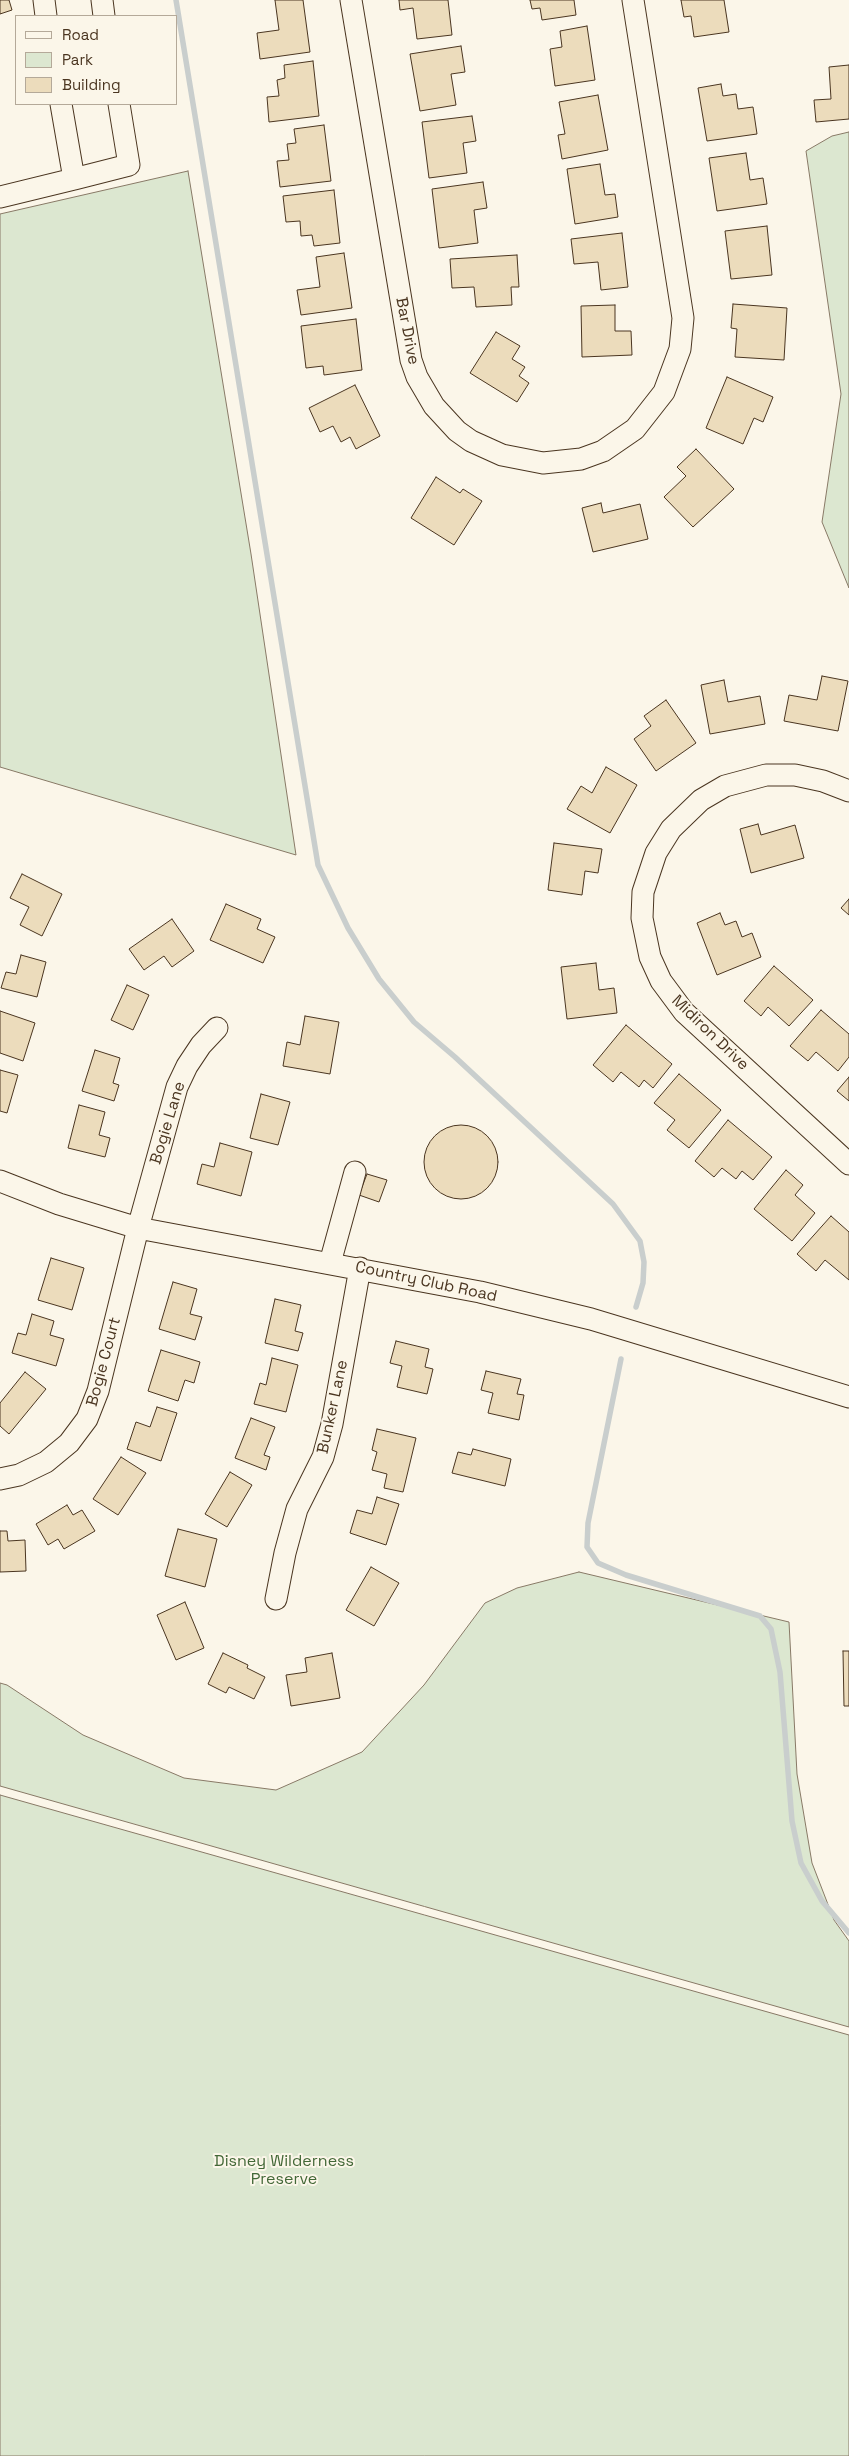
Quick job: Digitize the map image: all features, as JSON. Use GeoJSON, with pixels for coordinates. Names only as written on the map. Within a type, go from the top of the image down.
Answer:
{"type":"FeatureCollection","features":[{"type":"Feature","properties":{"kind":"street"},"geometry":{"type":"LineString","coordinates":[[44,0],[46,15]]}},
{"type":"Feature","properties":{"kind":"street"},"geometry":{"type":"LineString","coordinates":[[102,0],[104,15]]}},
{"type":"Feature","properties":{"kind":"street","name":"Bar Drive"},"geometry":{"type":"LineString","coordinates":[[352,0],[411,360],[417,376],[439,413],[471,441],[502,456],[518,460],[550,463],[581,459],[603,451],[635,429],[664,392],[680,349],[683,318],[633,0]]}},
{"type":"Feature","properties":{"kind":"street"},"geometry":{"type":"LineString","coordinates":[[61,105],[74,179]]}},
{"type":"Feature","properties":{"kind":"street"},"geometry":{"type":"LineString","coordinates":[[0,197],[129,165],[119,105]]}},
{"type":"Feature","properties":{"kind":"street","name":"Midiron Drive"},"geometry":{"type":"LineString","coordinates":[[849,791],[823,781],[804,777],[766,775],[725,786],[700,800],[671,829],[656,852],[643,892],[642,918],[650,957],[661,981],[684,1012],[849,1164]]}},
{"type":"Feature","properties":{"kind":"street","name":"Bogie Lane"},"geometry":{"type":"LineString","coordinates":[[138,1228],[177,1088],[187,1066],[217,1028]]}},
{"type":"Feature","properties":{"kind":"street"},"geometry":{"type":"LineString","coordinates":[[330,1263],[355,1172]]}},
{"type":"Feature","properties":{"kind":"street","name":"Country Club Road"},"geometry":{"type":"LineString","coordinates":[[0,1181],[59,1204],[138,1228],[178,1237],[360,1268],[480,1292],[591,1319],[849,1397]]}},
{"type":"Feature","properties":{"kind":"street","name":"Bogie Court"},"geometry":{"type":"LineString","coordinates":[[0,1479],[19,1475],[46,1462],[69,1443],[87,1419],[98,1391],[138,1228]]}},
{"type":"Feature","properties":{"kind":"street","name":"Bunker Lane"},"geometry":{"type":"LineString","coordinates":[[276,1599],[285,1553],[297,1509],[323,1457],[332,1424],[360,1268]]}},
{"type":"Feature","properties":{"kind":"green space"},"geometry":{"type":"Polygon","coordinates":[[[849,132],[849,588],[822,522],[841,394],[806,151],[832,136],[849,132]]]}},
{"type":"Feature","properties":{"kind":"green space"},"geometry":{"type":"Polygon","coordinates":[[[188,171],[251,554],[296,855],[0,767],[0,214],[188,171]]]}},
{"type":"Feature","properties":{"kind":"green space"},"geometry":{"type":"Polygon","coordinates":[[[579,1572],[789,1622],[797,1774],[812,1863],[834,1920],[849,1941],[849,2027],[0,1786],[0,1683],[7,1685],[83,1735],[184,1778],[276,1790],[362,1752],[424,1685],[485,1603],[517,1588],[579,1572]]]}},
{"type":"Feature","properties":{"kind":"green space","name":"Disney Wilderness Preserve"},"geometry":{"type":"Polygon","coordinates":[[[0,1795],[849,2035],[849,2456],[0,2456],[0,1795]]]}},
{"type":"Feature","properties":{"kind":"building"},"geometry":{"type":"Polygon","coordinates":[[[0,0],[9,0],[12,10],[0,14],[0,0]]]}},
{"type":"Feature","properties":{"kind":"building"},"geometry":{"type":"Polygon","coordinates":[[[275,0],[303,0],[310,52],[260,59],[257,33],[279,30],[275,0]]]}},
{"type":"Feature","properties":{"kind":"building"},"geometry":{"type":"Polygon","coordinates":[[[399,0],[448,0],[452,35],[417,39],[413,8],[400,10],[399,0]]]}},
{"type":"Feature","properties":{"kind":"building"},"geometry":{"type":"Polygon","coordinates":[[[530,0],[574,0],[576,15],[542,20],[540,8],[532,9],[530,0]]]}},
{"type":"Feature","properties":{"kind":"building"},"geometry":{"type":"Polygon","coordinates":[[[681,0],[724,0],[729,32],[694,37],[691,16],[684,17],[681,0]]]}},
{"type":"Feature","properties":{"kind":"building"},"geometry":{"type":"Polygon","coordinates":[[[587,26],[595,80],[555,86],[550,49],[562,47],[560,31],[587,26]]]}},
{"type":"Feature","properties":{"kind":"building"},"geometry":{"type":"Polygon","coordinates":[[[461,46],[465,72],[451,74],[456,105],[420,111],[410,54],[461,46]]]}},
{"type":"Feature","properties":{"kind":"building"},"geometry":{"type":"Polygon","coordinates":[[[313,61],[319,116],[269,122],[267,97],[279,96],[277,80],[285,78],[284,65],[313,61]]]}},
{"type":"Feature","properties":{"kind":"building"},"geometry":{"type":"Polygon","coordinates":[[[849,65],[849,119],[816,122],[814,100],[831,99],[829,67],[849,65]]]}},
{"type":"Feature","properties":{"kind":"building"},"geometry":{"type":"Polygon","coordinates":[[[721,84],[723,96],[736,94],[738,109],[753,107],[757,134],[707,141],[698,88],[721,84]]]}},
{"type":"Feature","properties":{"kind":"building"},"geometry":{"type":"Polygon","coordinates":[[[598,95],[608,150],[562,159],[558,135],[565,134],[559,102],[598,95]]]}},
{"type":"Feature","properties":{"kind":"building"},"geometry":{"type":"Polygon","coordinates":[[[472,116],[476,141],[463,143],[467,173],[429,178],[422,122],[472,116]]]}},
{"type":"Feature","properties":{"kind":"building"},"geometry":{"type":"Polygon","coordinates":[[[324,125],[331,181],[280,187],[277,161],[289,160],[287,144],[296,143],[294,129],[324,125]]]}},
{"type":"Feature","properties":{"kind":"building"},"geometry":{"type":"Polygon","coordinates":[[[746,153],[750,180],[763,178],[767,204],[717,211],[709,158],[746,153]]]}},
{"type":"Feature","properties":{"kind":"building"},"geometry":{"type":"Polygon","coordinates":[[[600,164],[605,195],[615,194],[618,217],[575,224],[567,169],[600,164]]]}},
{"type":"Feature","properties":{"kind":"building"},"geometry":{"type":"Polygon","coordinates":[[[483,182],[487,208],[474,210],[478,243],[439,248],[432,189],[483,182]]]}},
{"type":"Feature","properties":{"kind":"building"},"geometry":{"type":"Polygon","coordinates":[[[334,190],[340,243],[314,246],[312,235],[301,236],[300,221],[286,222],[283,196],[334,190]]]}},
{"type":"Feature","properties":{"kind":"building"},"geometry":{"type":"Polygon","coordinates":[[[767,226],[772,275],[731,279],[725,231],[767,226]]]}},
{"type":"Feature","properties":{"kind":"building"},"geometry":{"type":"Polygon","coordinates":[[[622,233],[628,287],[601,290],[598,262],[574,264],[571,239],[622,233]]]}},
{"type":"Feature","properties":{"kind":"building"},"geometry":{"type":"Polygon","coordinates":[[[344,253],[352,308],[301,315],[297,290],[320,287],[316,257],[344,253]]]}},
{"type":"Feature","properties":{"kind":"building"},"geometry":{"type":"Polygon","coordinates":[[[517,255],[519,287],[511,287],[512,305],[476,307],[474,287],[452,288],[450,259],[517,255]]]}},
{"type":"Feature","properties":{"kind":"building"},"geometry":{"type":"Polygon","coordinates":[[[733,304],[787,308],[784,360],[735,357],[737,329],[731,328],[733,304]]]}},
{"type":"Feature","properties":{"kind":"building"},"geometry":{"type":"Polygon","coordinates":[[[615,305],[615,331],[631,331],[632,355],[582,357],[581,306],[615,305]]]}},
{"type":"Feature","properties":{"kind":"building"},"geometry":{"type":"Polygon","coordinates":[[[356,319],[362,370],[324,375],[323,366],[306,368],[301,326],[356,319]]]}},
{"type":"Feature","properties":{"kind":"building"},"geometry":{"type":"Polygon","coordinates":[[[496,332],[520,346],[512,359],[525,367],[519,376],[529,383],[517,402],[470,373],[496,332]]]}},
{"type":"Feature","properties":{"kind":"building"},"geometry":{"type":"Polygon","coordinates":[[[727,377],[773,397],[763,422],[754,418],[743,444],[706,428],[727,377]]]}},
{"type":"Feature","properties":{"kind":"building"},"geometry":{"type":"Polygon","coordinates":[[[355,385],[380,436],[356,449],[350,437],[341,442],[333,426],[320,432],[309,408],[355,385]]]}},
{"type":"Feature","properties":{"kind":"building"},"geometry":{"type":"Polygon","coordinates":[[[696,449],[734,489],[693,527],[664,497],[686,476],[677,467],[696,449]]]}},
{"type":"Feature","properties":{"kind":"building"},"geometry":{"type":"Polygon","coordinates":[[[436,477],[460,493],[463,489],[482,501],[454,545],[411,518],[436,477]]]}},
{"type":"Feature","properties":{"kind":"building"},"geometry":{"type":"Polygon","coordinates":[[[601,503],[603,513],[640,504],[648,539],[593,552],[582,508],[601,503]]]}},
{"type":"Feature","properties":{"kind":"building"},"geometry":{"type":"Polygon","coordinates":[[[822,676],[848,681],[838,731],[784,721],[789,695],[817,700],[822,676]]]}},
{"type":"Feature","properties":{"kind":"building"},"geometry":{"type":"Polygon","coordinates":[[[724,680],[728,702],[760,696],[765,724],[710,734],[701,685],[724,680]]]}},
{"type":"Feature","properties":{"kind":"building"},"geometry":{"type":"Polygon","coordinates":[[[666,700],[696,743],[656,771],[634,739],[651,726],[644,716],[666,700]]]}},
{"type":"Feature","properties":{"kind":"building"},"geometry":{"type":"Polygon","coordinates":[[[606,767],[637,785],[610,833],[567,809],[581,786],[592,793],[606,767]]]}},
{"type":"Feature","properties":{"kind":"building"},"geometry":{"type":"Polygon","coordinates":[[[758,824],[761,835],[795,825],[804,858],[751,873],[740,829],[758,824]]]}},
{"type":"Feature","properties":{"kind":"building"},"geometry":{"type":"Polygon","coordinates":[[[554,843],[602,849],[598,873],[585,871],[582,895],[548,890],[554,843]]]}},
{"type":"Feature","properties":{"kind":"building"},"geometry":{"type":"Polygon","coordinates":[[[22,874],[62,894],[42,936],[20,925],[29,907],[10,898],[22,874]]]}},
{"type":"Feature","properties":{"kind":"building"},"geometry":{"type":"Polygon","coordinates":[[[849,899],[849,915],[841,908],[849,899]]]}},
{"type":"Feature","properties":{"kind":"building"},"geometry":{"type":"Polygon","coordinates":[[[226,904],[261,919],[257,929],[275,937],[263,963],[210,940],[226,904]]]}},
{"type":"Feature","properties":{"kind":"building"},"geometry":{"type":"Polygon","coordinates":[[[720,913],[725,925],[736,921],[742,937],[752,933],[761,957],[717,975],[697,923],[720,913]]]}},
{"type":"Feature","properties":{"kind":"building"},"geometry":{"type":"Polygon","coordinates":[[[172,919],[194,951],[172,967],[164,956],[144,970],[129,949],[172,919]]]}},
{"type":"Feature","properties":{"kind":"building"},"geometry":{"type":"Polygon","coordinates":[[[21,955],[46,962],[37,997],[1,988],[6,972],[16,974],[21,955]]]}},
{"type":"Feature","properties":{"kind":"building"},"geometry":{"type":"Polygon","coordinates":[[[596,963],[599,990],[614,988],[617,1013],[567,1019],[561,967],[596,963]]]}},
{"type":"Feature","properties":{"kind":"building"},"geometry":{"type":"Polygon","coordinates":[[[774,966],[813,1000],[789,1026],[768,1007],[761,1016],[744,1001],[774,966]]]}},
{"type":"Feature","properties":{"kind":"building"},"geometry":{"type":"Polygon","coordinates":[[[127,985],[149,995],[133,1030],[111,1020],[127,985]]]}},
{"type":"Feature","properties":{"kind":"building"},"geometry":{"type":"Polygon","coordinates":[[[821,1010],[849,1034],[849,1057],[838,1071],[816,1052],[808,1061],[790,1046],[821,1010]]]}},
{"type":"Feature","properties":{"kind":"building"},"geometry":{"type":"Polygon","coordinates":[[[0,1011],[35,1023],[23,1061],[0,1053],[0,1011]]]}},
{"type":"Feature","properties":{"kind":"building"},"geometry":{"type":"Polygon","coordinates":[[[305,1016],[339,1022],[330,1074],[283,1066],[287,1042],[300,1045],[305,1016]]]}},
{"type":"Feature","properties":{"kind":"building"},"geometry":{"type":"Polygon","coordinates":[[[626,1025],[672,1064],[653,1088],[644,1080],[639,1087],[621,1072],[613,1082],[593,1065],[626,1025]]]}},
{"type":"Feature","properties":{"kind":"building"},"geometry":{"type":"Polygon","coordinates":[[[95,1050],[120,1058],[113,1083],[119,1085],[114,1101],[82,1091],[95,1050]]]}},
{"type":"Feature","properties":{"kind":"building"},"geometry":{"type":"Polygon","coordinates":[[[0,1070],[18,1075],[7,1113],[0,1111],[0,1070]]]}},
{"type":"Feature","properties":{"kind":"building"},"geometry":{"type":"Polygon","coordinates":[[[679,1074],[721,1110],[689,1148],[667,1130],[675,1120],[654,1103],[679,1074]]]}},
{"type":"Feature","properties":{"kind":"building"},"geometry":{"type":"Polygon","coordinates":[[[849,1077],[849,1101],[837,1091],[849,1077]]]}},
{"type":"Feature","properties":{"kind":"building"},"geometry":{"type":"Polygon","coordinates":[[[261,1094],[290,1102],[278,1145],[250,1138],[261,1094]]]}},
{"type":"Feature","properties":{"kind":"building"},"geometry":{"type":"Polygon","coordinates":[[[79,1105],[105,1112],[99,1135],[110,1138],[105,1157],[68,1148],[79,1105]]]}},
{"type":"Feature","properties":{"kind":"building"},"geometry":{"type":"Polygon","coordinates":[[[728,1120],[772,1157],[753,1180],[742,1171],[736,1179],[722,1168],[714,1177],[695,1161],[728,1120]]]}},
{"type":"Feature","properties":{"kind":"building"},"geometry":{"type":"Polygon","coordinates":[[[461,1125],[475,1128],[487,1136],[495,1148],[498,1162],[495,1176],[487,1188],[475,1196],[461,1199],[447,1196],[435,1188],[427,1176],[424,1162],[427,1148],[435,1136],[447,1128],[461,1125]]]}},
{"type":"Feature","properties":{"kind":"building"},"geometry":{"type":"Polygon","coordinates":[[[220,1143],[252,1152],[241,1196],[197,1184],[202,1164],[214,1167],[220,1143]]]}},
{"type":"Feature","properties":{"kind":"building"},"geometry":{"type":"Polygon","coordinates":[[[786,1170],[803,1185],[795,1195],[815,1213],[792,1241],[754,1209],[786,1170]]]}},
{"type":"Feature","properties":{"kind":"building"},"geometry":{"type":"Polygon","coordinates":[[[367,1174],[387,1180],[379,1202],[359,1195],[367,1174]]]}},
{"type":"Feature","properties":{"kind":"building"},"geometry":{"type":"Polygon","coordinates":[[[831,1216],[849,1232],[849,1280],[825,1260],[816,1271],[797,1254],[831,1216]]]}},
{"type":"Feature","properties":{"kind":"building"},"geometry":{"type":"Polygon","coordinates":[[[51,1258],[84,1268],[72,1310],[38,1300],[51,1258]]]}},
{"type":"Feature","properties":{"kind":"building"},"geometry":{"type":"Polygon","coordinates":[[[173,1282],[197,1289],[190,1314],[202,1317],[195,1340],[159,1329],[173,1282]]]}},
{"type":"Feature","properties":{"kind":"building"},"geometry":{"type":"Polygon","coordinates":[[[275,1299],[301,1305],[295,1331],[303,1333],[298,1351],[265,1343],[275,1299]]]}},
{"type":"Feature","properties":{"kind":"building"},"geometry":{"type":"Polygon","coordinates":[[[32,1314],[54,1321],[50,1335],[64,1339],[56,1366],[12,1353],[18,1333],[26,1335],[32,1314]]]}},
{"type":"Feature","properties":{"kind":"building"},"geometry":{"type":"Polygon","coordinates":[[[396,1341],[429,1349],[425,1367],[433,1369],[427,1394],[397,1387],[402,1366],[390,1363],[396,1341]]]}},
{"type":"Feature","properties":{"kind":"building"},"geometry":{"type":"Polygon","coordinates":[[[161,1350],[200,1362],[194,1383],[185,1380],[178,1401],[148,1391],[161,1350]]]}},
{"type":"Feature","properties":{"kind":"building"},"geometry":{"type":"Polygon","coordinates":[[[272,1358],[298,1365],[286,1412],[254,1404],[260,1383],[266,1385],[272,1358]]]}},
{"type":"Feature","properties":{"kind":"building"},"geometry":{"type":"Polygon","coordinates":[[[486,1371],[521,1379],[517,1394],[524,1395],[519,1420],[488,1413],[493,1393],[481,1390],[486,1371]]]}},
{"type":"Feature","properties":{"kind":"building"},"geometry":{"type":"Polygon","coordinates":[[[25,1372],[46,1389],[9,1434],[0,1426],[0,1403],[25,1372]]]}},
{"type":"Feature","properties":{"kind":"building"},"geometry":{"type":"Polygon","coordinates":[[[157,1407],[177,1413],[161,1461],[127,1449],[136,1422],[150,1427],[157,1407]]]}},
{"type":"Feature","properties":{"kind":"building"},"geometry":{"type":"Polygon","coordinates":[[[251,1418],[275,1427],[264,1455],[270,1457],[266,1470],[235,1458],[251,1418]]]}},
{"type":"Feature","properties":{"kind":"building"},"geometry":{"type":"Polygon","coordinates":[[[377,1429],[416,1438],[403,1492],[384,1488],[387,1474],[372,1470],[377,1452],[372,1450],[377,1429]]]}},
{"type":"Feature","properties":{"kind":"building"},"geometry":{"type":"Polygon","coordinates":[[[473,1449],[511,1459],[505,1486],[452,1473],[458,1452],[471,1455],[473,1449]]]}},
{"type":"Feature","properties":{"kind":"building"},"geometry":{"type":"Polygon","coordinates":[[[121,1457],[146,1473],[118,1515],[93,1499],[121,1457]]]}},
{"type":"Feature","properties":{"kind":"building"},"geometry":{"type":"Polygon","coordinates":[[[230,1472],[252,1485],[227,1527],[205,1514],[230,1472]]]}},
{"type":"Feature","properties":{"kind":"building"},"geometry":{"type":"Polygon","coordinates":[[[377,1497],[399,1504],[386,1545],[350,1533],[357,1510],[372,1514],[377,1497]]]}},
{"type":"Feature","properties":{"kind":"building"},"geometry":{"type":"Polygon","coordinates":[[[67,1505],[73,1515],[82,1510],[95,1531],[64,1549],[58,1539],[48,1545],[36,1524],[67,1505]]]}},
{"type":"Feature","properties":{"kind":"building"},"geometry":{"type":"Polygon","coordinates":[[[178,1529],[217,1539],[205,1587],[165,1576],[178,1529]]]}},
{"type":"Feature","properties":{"kind":"building"},"geometry":{"type":"Polygon","coordinates":[[[0,1531],[7,1531],[8,1541],[25,1540],[26,1571],[0,1572],[0,1531]]]}},
{"type":"Feature","properties":{"kind":"building"},"geometry":{"type":"Polygon","coordinates":[[[371,1567],[399,1583],[374,1626],[346,1610],[371,1567]]]}},
{"type":"Feature","properties":{"kind":"building"},"geometry":{"type":"Polygon","coordinates":[[[185,1602],[204,1648],[176,1660],[157,1615],[185,1602]]]}},
{"type":"Feature","properties":{"kind":"building"},"geometry":{"type":"Polygon","coordinates":[[[843,1651],[849,1651],[849,1706],[844,1706],[843,1651]]]}},
{"type":"Feature","properties":{"kind":"building"},"geometry":{"type":"Polygon","coordinates":[[[223,1653],[248,1665],[247,1668],[265,1677],[254,1699],[229,1687],[226,1693],[208,1684],[223,1653]]]}},
{"type":"Feature","properties":{"kind":"building"},"geometry":{"type":"Polygon","coordinates":[[[332,1653],[340,1698],[291,1706],[286,1675],[307,1672],[305,1658],[332,1653]]]}},
{"type":"Feature","properties":{"kind":"waterway"},"geometry":{"type":"LineString","coordinates":[[176,0],[318,865],[348,928],[379,979],[414,1022],[455,1057],[613,1204],[640,1241],[644,1262],[643,1283],[636,1307]]}},
{"type":"Feature","properties":{"kind":"waterway"},"geometry":{"type":"LineString","coordinates":[[621,1359],[588,1523],[587,1547],[598,1563],[626,1575],[760,1616],[771,1629],[780,1672],[792,1821],[801,1863],[822,1901],[849,1933]]}}]}
